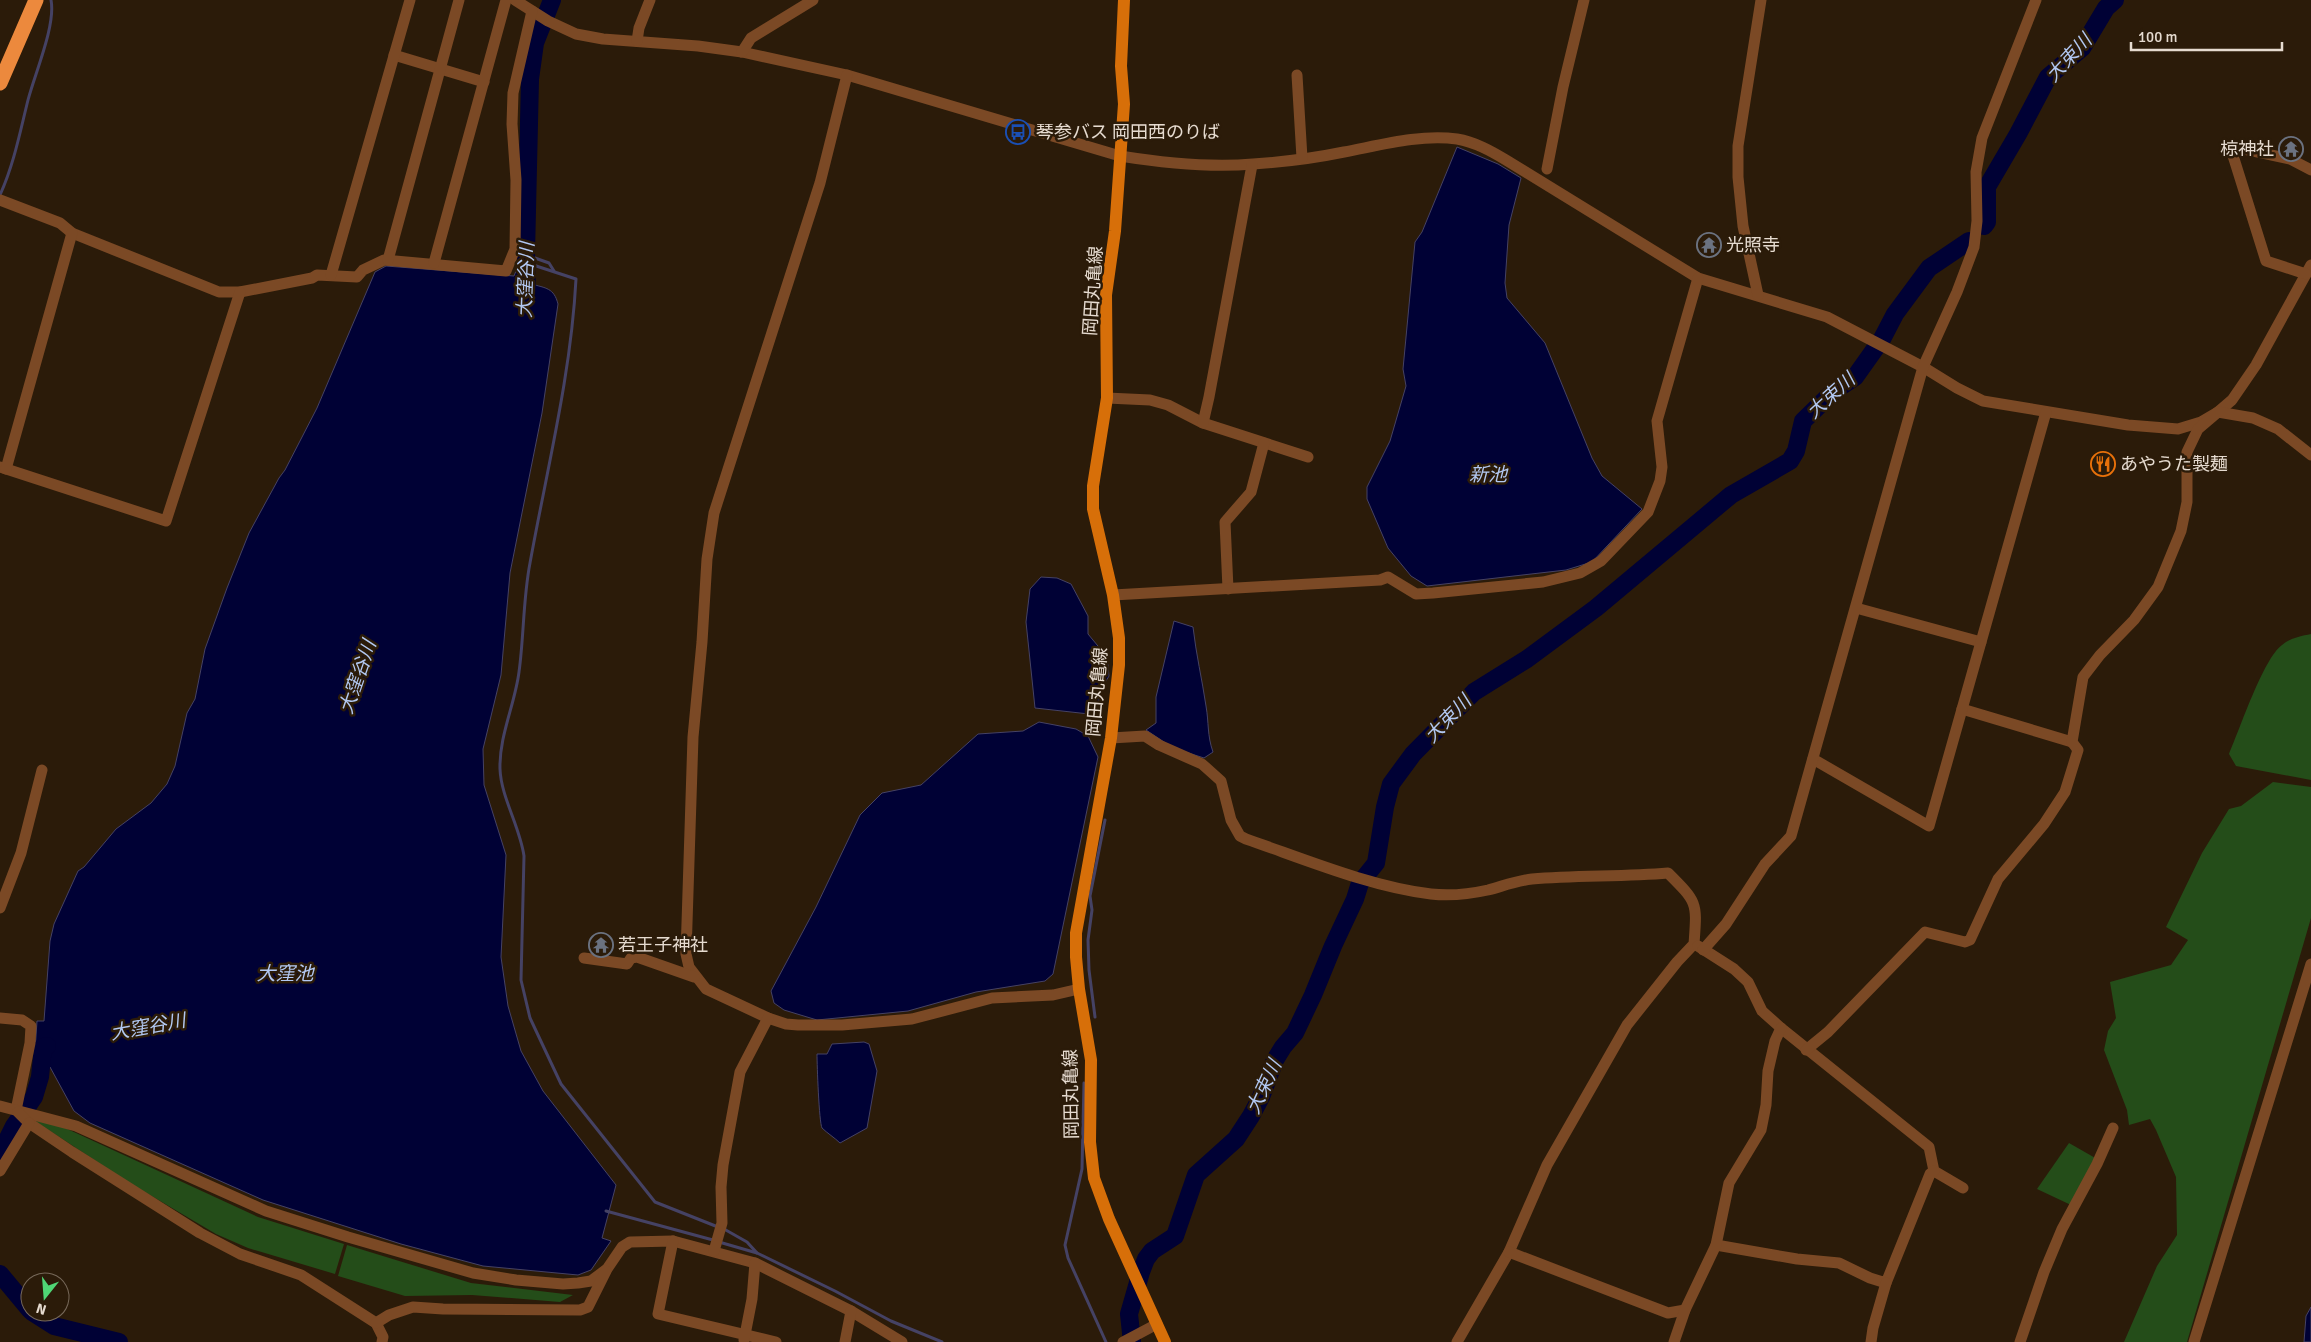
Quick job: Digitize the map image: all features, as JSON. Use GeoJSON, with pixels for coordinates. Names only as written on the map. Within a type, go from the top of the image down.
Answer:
{"type":"FeatureCollection","features":[{"type":"Feature","properties":{"kind":"highway"},"geometry":{"type":"LineString","coordinates":[[0,83],[36,0]]}},
{"type":"Feature","properties":{"kind":"main road","name":"岡田丸亀線"},"geometry":{"type":"LineString","coordinates":[[1124,0],[1121,66],[1124,104],[1114,231],[1106,295],[1107,398],[1093,486],[1093,509],[1112,595],[1119,638],[1119,665],[1111,738],[1076,933],[1076,957],[1091,1060],[1090,1142],[1094,1178],[1109,1219],[1165,1342]]}},
{"type":"Feature","properties":{"kind":"street"},"geometry":{"type":"LineString","coordinates":[[331,275],[410,0]]}},
{"type":"Feature","properties":{"kind":"street"},"geometry":{"type":"LineString","coordinates":[[388,260],[459,0]]}},
{"type":"Feature","properties":{"kind":"street"},"geometry":{"type":"LineString","coordinates":[[434,263],[506,0]]}},
{"type":"Feature","properties":{"kind":"street"},"geometry":{"type":"LineString","coordinates":[[516,0],[539,16],[576,34],[590,38],[742,52],[847,75],[1120,156],[1196,165],[1252,164],[1434,137],[1459,140],[1486,148],[1698,278],[1827,317],[1983,401],[2128,425],[2178,429],[2201,422],[2218,412],[2253,418],[2278,429],[2311,455]]}},
{"type":"Feature","properties":{"kind":"street"},"geometry":{"type":"LineString","coordinates":[[637,41],[639,28],[650,0]]}},
{"type":"Feature","properties":{"kind":"street"},"geometry":{"type":"LineString","coordinates":[[742,52],[751,38],[813,0]]}},
{"type":"Feature","properties":{"kind":"street"},"geometry":{"type":"LineString","coordinates":[[1547,169],[1563,87],[1584,0]]}},
{"type":"Feature","properties":{"kind":"street"},"geometry":{"type":"LineString","coordinates":[[1758,295],[1743,226],[1738,177],[1738,146],[1761,0]]}},
{"type":"Feature","properties":{"kind":"street"},"geometry":{"type":"LineString","coordinates":[[1457,1342],[1509,1252],[1547,1165],[1627,1025],[1677,962],[1699,947],[1726,924],[1765,864],[1791,836],[1923,367],[1957,292],[1974,246],[1978,222],[1976,172],[1982,138],[2036,0]]}},
{"type":"Feature","properties":{"kind":"street"},"geometry":{"type":"LineString","coordinates":[[0,200],[60,223],[72,233],[215,290],[240,292],[312,278],[317,275],[357,277],[363,270],[388,260],[506,271],[515,249],[516,180],[512,124],[513,94],[539,16]]}},
{"type":"Feature","properties":{"kind":"street"},"geometry":{"type":"LineString","coordinates":[[394,56],[484,82]]}},
{"type":"Feature","properties":{"kind":"street"},"geometry":{"type":"LineString","coordinates":[[1297,74],[1302,158]]}},
{"type":"Feature","properties":{"kind":"street"},"geometry":{"type":"LineString","coordinates":[[847,75],[820,184],[714,513],[707,560],[702,642],[693,736],[686,954],[689,967],[694,976],[706,989],[768,1018],[798,1025],[842,1025],[912,1019],[992,998],[1053,995],[1079,988]]}},
{"type":"Feature","properties":{"kind":"street"},"geometry":{"type":"LineString","coordinates":[[2072,742],[2083,677],[2100,654],[2134,620],[2158,587],[2181,531],[2187,502],[2187,452],[2198,429],[2232,400],[2256,365],[2309,270],[2266,261],[2230,146],[2290,159],[2311,170]]}},
{"type":"Feature","properties":{"kind":"street"},"geometry":{"type":"LineString","coordinates":[[1202,422],[1213,378],[1252,164]]}},
{"type":"Feature","properties":{"kind":"street"},"geometry":{"type":"LineString","coordinates":[[72,233],[3,468],[166,521],[240,292]]}},
{"type":"Feature","properties":{"kind":"street"},"geometry":{"type":"LineString","coordinates":[[1112,595],[1380,580],[1388,577],[1416,594],[1433,593],[1543,582],[1580,573],[1601,562],[1648,512],[1655,498],[1662,467],[1657,421],[1698,278]]}},
{"type":"Feature","properties":{"kind":"street"},"geometry":{"type":"LineString","coordinates":[[1107,398],[1150,400],[1168,405],[1202,422],[1308,457]]}},
{"type":"Feature","properties":{"kind":"street"},"geometry":{"type":"LineString","coordinates":[[1813,759],[1929,826],[2046,412]]}},
{"type":"Feature","properties":{"kind":"street"},"geometry":{"type":"LineString","coordinates":[[1228,589],[1225,522],[1251,492],[1264,443]]}},
{"type":"Feature","properties":{"kind":"street"},"geometry":{"type":"LineString","coordinates":[[1856,608],[1981,642]]}},
{"type":"Feature","properties":{"kind":"street"},"geometry":{"type":"LineString","coordinates":[[1806,1050],[1828,1032],[1925,932],[1965,942],[1970,940],[1998,879],[2044,824],[2065,792],[2078,750],[2072,742],[1962,709]]}},
{"type":"Feature","properties":{"kind":"street"},"geometry":{"type":"LineString","coordinates":[[1111,738],[1145,736],[1159,745],[1202,764],[1221,781],[1231,820],[1240,836],[1365,879],[1430,894],[1448,895],[1488,890],[1504,884],[1531,879],[1620,877],[1668,873],[1685,890],[1697,909],[1699,947]]}},
{"type":"Feature","properties":{"kind":"street"},"geometry":{"type":"LineString","coordinates":[[0,908],[21,853],[42,770]]}},
{"type":"Feature","properties":{"kind":"street"},"geometry":{"type":"LineString","coordinates":[[1699,947],[1734,969],[1748,982],[1762,1011],[1806,1050],[1929,1148],[1934,1171],[1963,1188]]}},
{"type":"Feature","properties":{"kind":"street"},"geometry":{"type":"LineString","coordinates":[[584,958],[627,964],[631,958],[637,957],[694,976]]}},
{"type":"Feature","properties":{"kind":"street"},"geometry":{"type":"LineString","coordinates":[[2194,1342],[2311,964]]}},
{"type":"Feature","properties":{"kind":"street"},"geometry":{"type":"LineString","coordinates":[[0,1018],[22,1020],[31,1026],[22,1115],[0,1171]]}},
{"type":"Feature","properties":{"kind":"street"},"geometry":{"type":"LineString","coordinates":[[715,1249],[721,1229],[723,1165],[740,1072],[768,1018]]}},
{"type":"Feature","properties":{"kind":"street"},"geometry":{"type":"LineString","coordinates":[[1674,1342],[1685,1310],[1716,1245],[1729,1183],[1761,1130],[1766,1105],[1768,1071],[1775,1041],[1781,1028]]}},
{"type":"Feature","properties":{"kind":"street"},"geometry":{"type":"LineString","coordinates":[[0,1106],[22,1115],[76,1126],[266,1211],[472,1274],[563,1284],[591,1281],[607,1269]]}},
{"type":"Feature","properties":{"kind":"street"},"geometry":{"type":"LineString","coordinates":[[22,1115],[200,1233],[240,1254],[302,1275],[376,1324],[383,1337],[382,1342]]}},
{"type":"Feature","properties":{"kind":"street"},"geometry":{"type":"LineString","coordinates":[[2020,1342],[2044,1272],[2062,1229],[2097,1164],[2113,1128]]}},
{"type":"Feature","properties":{"kind":"street"},"geometry":{"type":"LineString","coordinates":[[1871,1342],[1873,1328],[1886,1283],[1930,1174],[1934,1171]]}},
{"type":"Feature","properties":{"kind":"street"},"geometry":{"type":"LineString","coordinates":[[376,1324],[389,1315],[413,1307],[580,1310],[588,1307],[607,1269],[622,1247],[630,1242],[673,1241],[715,1249],[755,1263],[851,1310],[902,1342]]}},
{"type":"Feature","properties":{"kind":"street"},"geometry":{"type":"LineString","coordinates":[[673,1241],[658,1314],[744,1338],[776,1342]]}},
{"type":"Feature","properties":{"kind":"street"},"geometry":{"type":"LineString","coordinates":[[1716,1245],[1797,1259],[1839,1263],[1870,1278],[1886,1283]]}},
{"type":"Feature","properties":{"kind":"street"},"geometry":{"type":"LineString","coordinates":[[1509,1252],[1668,1313],[1685,1310]]}},
{"type":"Feature","properties":{"kind":"street"},"geometry":{"type":"LineString","coordinates":[[744,1338],[752,1299],[755,1263]]}},
{"type":"Feature","properties":{"kind":"street"},"geometry":{"type":"LineString","coordinates":[[845,1342],[851,1310]]}},
{"type":"Feature","properties":{"kind":"street"},"geometry":{"type":"LineString","coordinates":[[1129,1339],[1157,1324]]}},
{"type":"Feature","properties":{"kind":"green space"},"geometry":{"type":"Polygon","coordinates":[[[2311,634],[2311,780],[2236,766],[2229,754],[2267,664],[2282,645],[2296,638],[2311,634]]]}},
{"type":"Feature","properties":{"kind":"green space"},"geometry":{"type":"Polygon","coordinates":[[[2273,782],[2311,787],[2311,918],[2187,1342],[2124,1342],[2157,1266],[2177,1235],[2176,1177],[2150,1119],[2129,1125],[2127,1110],[2104,1050],[2108,1031],[2116,1018],[2110,982],[2171,965],[2188,940],[2166,927],[2202,853],[2229,809],[2241,806],[2273,782]]]}},
{"type":"Feature","properties":{"kind":"green space"},"geometry":{"type":"Polygon","coordinates":[[[36,1119],[63,1127],[258,1217],[344,1244],[335,1274],[248,1248],[216,1234],[128,1182],[35,1121],[36,1119]]]}},
{"type":"Feature","properties":{"kind":"green space"},"geometry":{"type":"Polygon","coordinates":[[[2069,1143],[2097,1159],[2071,1205],[2037,1189],[2069,1143]]]}},
{"type":"Feature","properties":{"kind":"green space"},"geometry":{"type":"Polygon","coordinates":[[[347,1245],[471,1283],[573,1295],[560,1302],[472,1295],[405,1296],[338,1276],[347,1245]]]}},
{"type":"Feature","properties":{"kind":"water","name":"新池"},"geometry":{"type":"Polygon","coordinates":[[[1457,147],[1498,164],[1521,178],[1509,225],[1505,283],[1507,298],[1545,343],[1592,458],[1602,476],[1642,509],[1592,562],[1566,570],[1427,586],[1411,576],[1388,548],[1367,499],[1367,487],[1390,441],[1406,386],[1403,369],[1415,242],[1422,232],[1457,147]]]}},
{"type":"Feature","properties":{"kind":"water","name":"大窪池"},"geometry":{"type":"Polygon","coordinates":[[[386,266],[514,276],[518,266],[532,270],[531,284],[552,292],[558,304],[542,413],[510,573],[501,675],[483,749],[484,785],[506,855],[501,957],[508,1006],[521,1051],[543,1091],[616,1185],[602,1238],[611,1241],[591,1270],[578,1275],[483,1266],[401,1244],[263,1200],[90,1123],[74,1111],[50,1067],[34,1066],[37,1021],[44,1021],[50,941],[54,924],[78,871],[84,867],[116,829],[151,803],[167,784],[175,766],[187,713],[195,699],[205,649],[249,533],[285,470],[317,408],[375,272],[386,266]]]}},
{"type":"Feature","properties":{"kind":"water"},"geometry":{"type":"Polygon","coordinates":[[[1041,577],[1057,578],[1071,584],[1088,616],[1088,634],[1107,657],[1109,676],[1103,686],[1096,710],[1089,714],[1035,708],[1026,622],[1030,589],[1041,577]]]}},
{"type":"Feature","properties":{"kind":"water"},"geometry":{"type":"Polygon","coordinates":[[[1174,621],[1193,627],[1213,752],[1204,758],[1173,748],[1146,730],[1156,723],[1156,697],[1174,621]]]}},
{"type":"Feature","properties":{"kind":"water"},"geometry":{"type":"Polygon","coordinates":[[[1039,722],[1076,729],[1088,736],[1098,757],[1053,974],[1045,981],[976,992],[908,1011],[817,1020],[784,1010],[774,1003],[771,991],[816,907],[860,815],[882,793],[921,785],[978,734],[1023,731],[1039,722]]]}},
{"type":"Feature","properties":{"kind":"water"},"geometry":{"type":"Polygon","coordinates":[[[864,1042],[869,1044],[877,1071],[867,1128],[840,1143],[822,1128],[817,1054],[827,1054],[832,1044],[864,1042]]]}},
{"type":"Feature","properties":{"kind":"water"},"geometry":{"type":"Polygon","coordinates":[[[2311,1307],[2311,1342],[2304,1342],[2306,1316],[2311,1307]]]}},
{"type":"Feature","properties":{"kind":"waterway"},"geometry":{"type":"LineString","coordinates":[[0,195],[13,160],[28,100],[48,36],[52,10],[51,0]]}},
{"type":"Feature","properties":{"kind":"waterway","name":"大窪谷川"},"geometry":{"type":"LineString","coordinates":[[527,293],[526,253],[530,79],[535,43],[552,0]]}},
{"type":"Feature","properties":{"kind":"waterway","name":"大束川"},"geometry":{"type":"LineString","coordinates":[[1984,226],[1987,222],[1987,187],[2048,77],[2082,48],[2106,8],[2115,0]]}},
{"type":"Feature","properties":{"kind":"waterway","name":"大束川"},"geometry":{"type":"LineString","coordinates":[[1132,1342],[1129,1314],[1146,1259],[1152,1251],[1175,1236],[1196,1175],[1236,1139],[1261,1097],[1275,1060],[1295,1033],[1355,899],[1360,883],[1376,863],[1385,807],[1391,784],[1413,754],[1474,692],[1527,659],[1596,608],[1731,495],[1790,461],[1796,451],[1803,421],[1834,391],[1855,377],[1882,339],[1895,314],[1929,268],[1969,241]]}},
{"type":"Feature","properties":{"kind":"waterway"},"geometry":{"type":"LineString","coordinates":[[527,263],[535,258],[549,263],[554,271]]}},
{"type":"Feature","properties":{"kind":"waterway"},"geometry":{"type":"LineString","coordinates":[[527,263],[576,279],[564,386],[528,577],[519,672],[500,757],[501,780],[519,834],[524,856],[521,980],[530,1018],[561,1084],[655,1202],[718,1227]]}},
{"type":"Feature","properties":{"kind":"waterway"},"geometry":{"type":"LineString","coordinates":[[1095,1017],[1089,970],[1088,940],[1092,910],[1090,896],[1105,820]]}},
{"type":"Feature","properties":{"kind":"waterway","name":"大窪谷川"},"geometry":{"type":"LineString","coordinates":[[0,1154],[14,1126],[34,1097],[40,1077],[43,1047],[47,1046]]}},
{"type":"Feature","properties":{"kind":"waterway"},"geometry":{"type":"LineString","coordinates":[[1084,1083],[1082,1169],[1065,1245],[1068,1258],[1106,1342]]}},
{"type":"Feature","properties":{"kind":"waterway"},"geometry":{"type":"LineString","coordinates":[[606,1211],[713,1240]]}},
{"type":"Feature","properties":{"kind":"waterway"},"geometry":{"type":"LineString","coordinates":[[724,1229],[747,1242],[757,1253]]}},
{"type":"Feature","properties":{"kind":"waterway"},"geometry":{"type":"LineString","coordinates":[[719,1242],[757,1253],[891,1321],[942,1342]]}},
{"type":"Feature","properties":{"kind":"waterway","name":"大窪谷川"},"geometry":{"type":"LineString","coordinates":[[0,1274],[20,1298]]}},
{"type":"Feature","properties":{"kind":"waterway","name":"大窪谷川"},"geometry":{"type":"LineString","coordinates":[[48,1322],[54,1326],[119,1342]]}},
{"type":"Feature","properties":{"kind":"place","name":"琴参バス 岡田西のりば"},"geometry":{"type":"Point","coordinates":[1018,132]}},
{"type":"Feature","properties":{"kind":"place","name":"椋神社"},"geometry":{"type":"Point","coordinates":[2291,149]}},
{"type":"Feature","properties":{"kind":"place","name":"光照寺"},"geometry":{"type":"Point","coordinates":[1709,245]}},
{"type":"Feature","properties":{"kind":"place","name":"あやうた製麺"},"geometry":{"type":"Point","coordinates":[2103,464]}},
{"type":"Feature","properties":{"kind":"place","name":"若王子神社"},"geometry":{"type":"Point","coordinates":[601,945]}}]}
